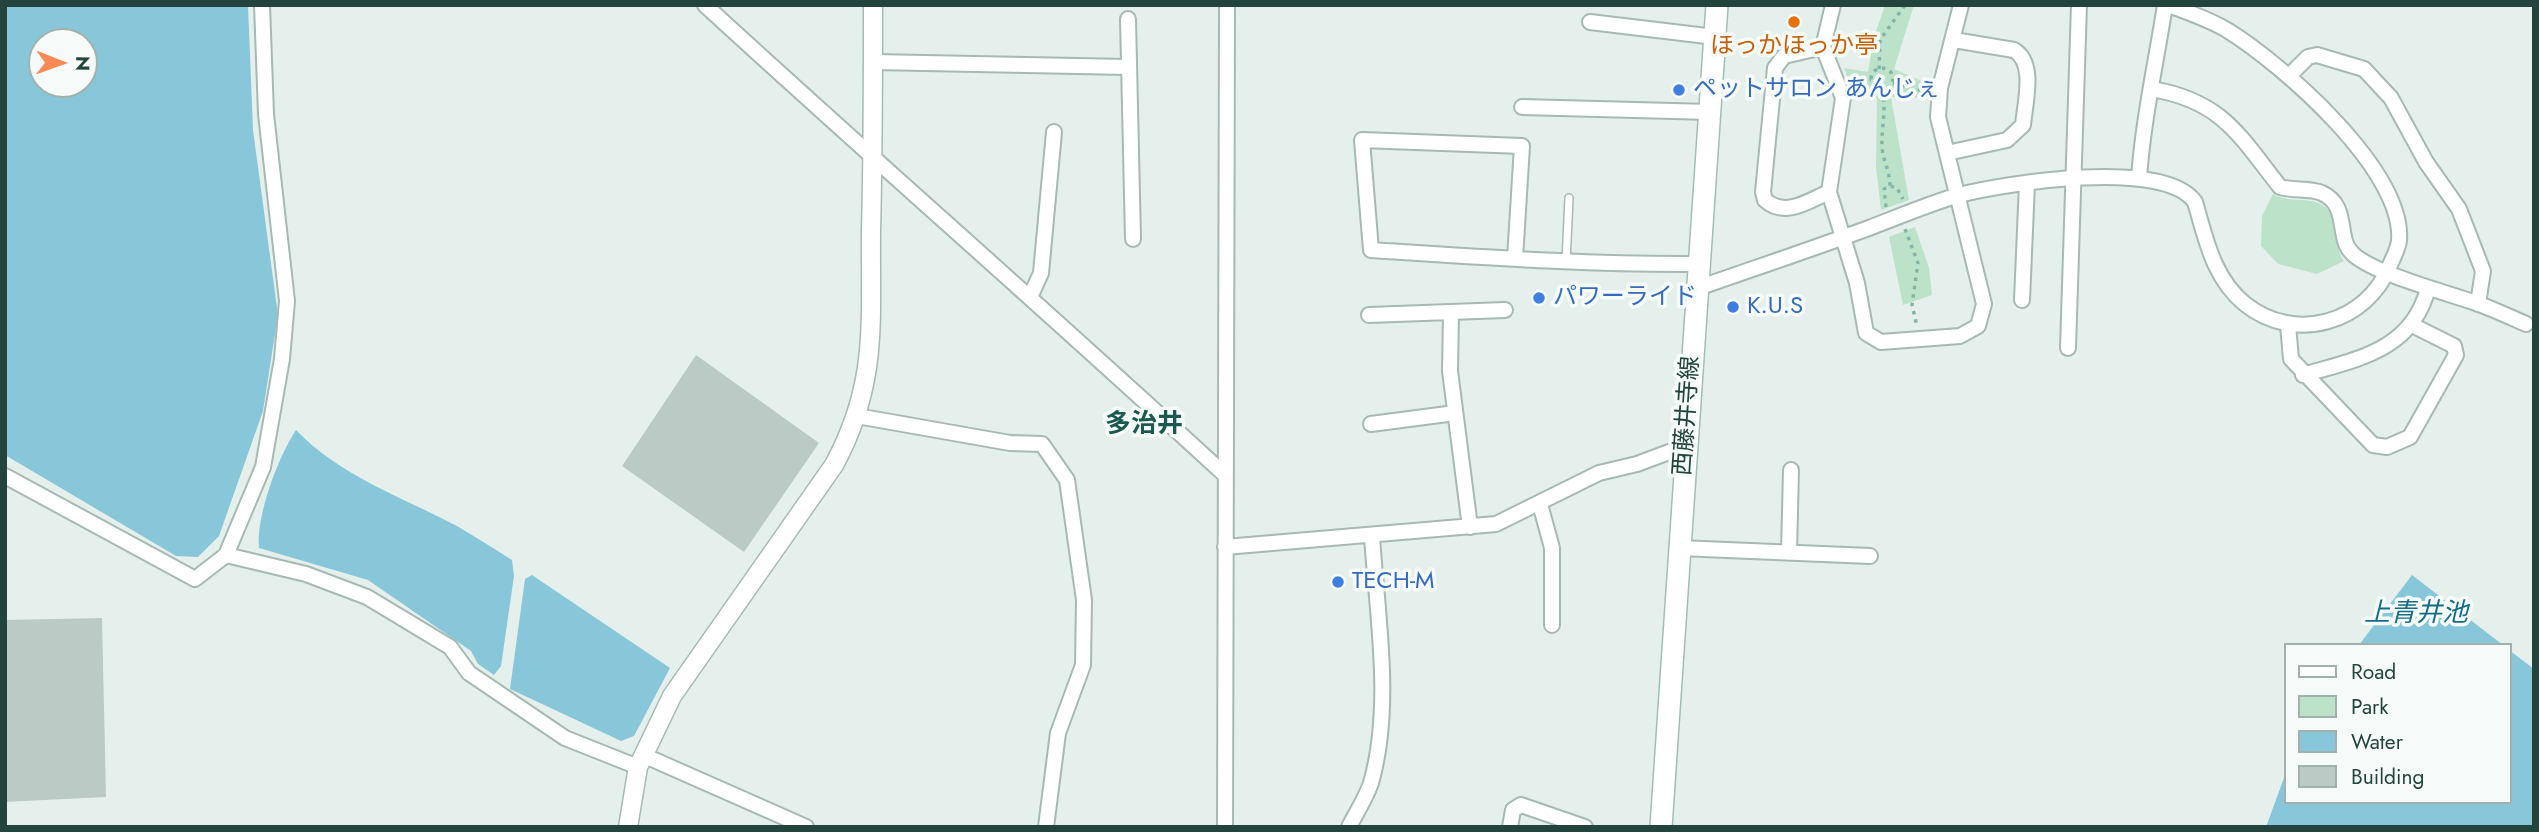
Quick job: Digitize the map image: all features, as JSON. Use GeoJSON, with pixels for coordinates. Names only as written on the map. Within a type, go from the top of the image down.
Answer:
{"type":"FeatureCollection","features":[{"type":"Feature","properties":{"kind":"main road","name":"西藤井寺線"},"geometry":{"type":"LineString","coordinates":[[1661,827],[1717,5]]}},
{"type":"Feature","properties":{"kind":"street"},"geometry":{"type":"LineString","coordinates":[[5,476],[195,579],[226,555],[263,467],[282,359],[287,301],[266,114],[262,5]]}},
{"type":"Feature","properties":{"kind":"street"},"geometry":{"type":"LineString","coordinates":[[705,5],[873,159],[1031,295],[1225,475]]}},
{"type":"Feature","properties":{"kind":"street"},"geometry":{"type":"LineString","coordinates":[[628,827],[640,761],[672,696],[834,466],[857,416],[868,373],[870,342],[873,5]]}},
{"type":"Feature","properties":{"kind":"street"},"geometry":{"type":"LineString","coordinates":[[1225,827],[1227,5]]}},
{"type":"Feature","properties":{"kind":"street"},"geometry":{"type":"LineString","coordinates":[[1833,5],[1823,47],[1843,98],[1829,192],[1857,282],[1866,333],[1881,342],[1960,336],[1979,326],[1983,318],[1984,304],[1938,117],[1939,95],[1961,5]]}},
{"type":"Feature","properties":{"kind":"street"},"geometry":{"type":"LineString","coordinates":[[2068,348],[2078,5]]}},
{"type":"Feature","properties":{"kind":"street"},"geometry":{"type":"LineString","coordinates":[[1698,288],[1958,196],[2027,183],[2074,178],[2139,178],[2174,185],[2188,192],[2195,202],[2215,267],[2225,284],[2246,305],[2288,325],[2307,325],[2344,316],[2363,306],[2387,272],[2399,242],[2397,212],[2391,195],[2376,172],[2289,76],[2227,31],[2204,18],[2167,5],[2143,121],[2139,178]]}},
{"type":"Feature","properties":{"kind":"street"},"geometry":{"type":"LineString","coordinates":[[1128,19],[1133,239]]}},
{"type":"Feature","properties":{"kind":"street"},"geometry":{"type":"LineString","coordinates":[[1590,22],[1715,37]]}},
{"type":"Feature","properties":{"kind":"street"},"geometry":{"type":"LineString","coordinates":[[1947,153],[2007,140],[2019,132],[2024,113],[2027,64],[2022,54],[2014,50],[1954,40]]}},
{"type":"Feature","properties":{"kind":"street"},"geometry":{"type":"LineString","coordinates":[[1823,47],[1784,56],[1775,68],[1763,192],[1765,201],[1781,209],[1829,192]]}},
{"type":"Feature","properties":{"kind":"street"},"geometry":{"type":"LineString","coordinates":[[2289,76],[2308,57],[2317,55],[2364,69],[2391,98],[2426,162],[2459,209],[2483,271],[2478,304]]}},
{"type":"Feature","properties":{"kind":"street"},"geometry":{"type":"LineString","coordinates":[[873,62],[1128,67]]}},
{"type":"Feature","properties":{"kind":"street"},"geometry":{"type":"LineString","coordinates":[[2151,89],[2188,96],[2215,113],[2235,130],[2280,187],[2320,192],[2328,197],[2336,205],[2344,225],[2345,242],[2352,254],[2387,272],[2526,324]]}},
{"type":"Feature","properties":{"kind":"street"},"geometry":{"type":"LineString","coordinates":[[1522,107],[1710,112]]}},
{"type":"Feature","properties":{"kind":"street"},"geometry":{"type":"LineString","coordinates":[[1031,295],[1041,273],[1054,132]]}},
{"type":"Feature","properties":{"kind":"street"},"geometry":{"type":"LineString","coordinates":[[1515,259],[1522,146],[1362,139],[1371,250],[1515,259],[1566,262],[1700,264]]}},
{"type":"Feature","properties":{"kind":"street"},"geometry":{"type":"LineString","coordinates":[[2022,300],[2027,183]]}},
{"type":"Feature","properties":{"kind":"street"},"geometry":{"type":"LineString","coordinates":[[2303,375],[2372,354],[2395,340],[2412,325],[2423,309],[2428,288]]}},
{"type":"Feature","properties":{"kind":"street"},"geometry":{"type":"LineString","coordinates":[[1369,315],[1505,310]]}},
{"type":"Feature","properties":{"kind":"street"},"geometry":{"type":"LineString","coordinates":[[1451,312],[1450,371],[1470,527]]}},
{"type":"Feature","properties":{"kind":"street"},"geometry":{"type":"LineString","coordinates":[[2288,325],[2291,359],[2303,375],[2373,445],[2397,444],[2410,437],[2456,355],[2454,346],[2412,325]]}},
{"type":"Feature","properties":{"kind":"street"},"geometry":{"type":"LineString","coordinates":[[1371,424],[1455,413]]}},
{"type":"Feature","properties":{"kind":"street"},"geometry":{"type":"LineString","coordinates":[[857,416],[1010,443],[1042,444],[1067,480],[1084,600],[1083,665],[1058,733],[1046,827]]}},
{"type":"Feature","properties":{"kind":"street"},"geometry":{"type":"LineString","coordinates":[[1225,547],[1496,524],[1599,473],[1637,464],[1685,446]]}},
{"type":"Feature","properties":{"kind":"street"},"geometry":{"type":"LineString","coordinates":[[1789,553],[1791,470]]}},
{"type":"Feature","properties":{"kind":"street"},"geometry":{"type":"LineString","coordinates":[[1540,504],[1552,548],[1552,625]]}},
{"type":"Feature","properties":{"kind":"street"},"geometry":{"type":"LineString","coordinates":[[1349,827],[1370,786],[1378,749],[1382,688],[1372,536]]}},
{"type":"Feature","properties":{"kind":"street"},"geometry":{"type":"LineString","coordinates":[[1679,548],[1870,556]]}},
{"type":"Feature","properties":{"kind":"street"},"geometry":{"type":"LineString","coordinates":[[226,555],[306,574],[366,597],[450,647],[469,673],[565,738],[610,758],[640,761],[806,827]]}},
{"type":"Feature","properties":{"kind":"street"},"geometry":{"type":"LineString","coordinates":[[1510,827],[1513,810],[1521,805],[1584,827]]}},
{"type":"Feature","properties":{"kind":"lane"},"geometry":{"type":"LineString","coordinates":[[1566,262],[1569,198]]}},
{"type":"Feature","properties":{"kind":"path"},"geometry":{"type":"LineString","coordinates":[[1879,69],[1880,40],[1905,5]]}},
{"type":"Feature","properties":{"kind":"path"},"geometry":{"type":"LineString","coordinates":[[1879,69],[1891,73],[1893,83]]}},
{"type":"Feature","properties":{"kind":"path"},"geometry":{"type":"LineString","coordinates":[[1879,69],[1874,72],[1871,80],[1875,88],[1882,90],[1893,83],[1939,95]]}},
{"type":"Feature","properties":{"kind":"path"},"geometry":{"type":"LineString","coordinates":[[1882,90],[1885,102],[1882,147],[1890,170],[1890,186]]}},
{"type":"Feature","properties":{"kind":"path"},"geometry":{"type":"LineString","coordinates":[[1905,227],[1918,263],[1912,305],[1921,339]]}},
{"type":"Feature","properties":{"kind":"green space"},"geometry":{"type":"Polygon","coordinates":[[[1885,5],[1914,5],[1894,69],[1931,85],[1930,98],[1891,97],[1909,200],[1881,210],[1876,167],[1877,98],[1854,96],[1844,68],[1868,72],[1874,37],[1885,5]]]}},
{"type":"Feature","properties":{"kind":"green space"},"geometry":{"type":"Polygon","coordinates":[[[2273,194],[2286,199],[2317,202],[2328,210],[2344,261],[2317,274],[2278,264],[2261,246],[2262,216],[2273,194]]]}},
{"type":"Feature","properties":{"kind":"green space"},"geometry":{"type":"Polygon","coordinates":[[[1915,227],[1929,268],[1932,295],[1903,305],[1889,237],[1915,227]]]}},
{"type":"Feature","properties":{"kind":"water"},"geometry":{"type":"Polygon","coordinates":[[[5,5],[248,5],[253,130],[278,315],[263,411],[219,536],[198,557],[176,556],[5,455],[5,5]]]}},
{"type":"Feature","properties":{"kind":"water"},"geometry":{"type":"Polygon","coordinates":[[[296,430],[313,446],[352,473],[457,526],[512,560],[514,576],[501,666],[494,675],[478,664],[471,651],[368,580],[259,548],[261,520],[270,487],[282,455],[296,430]]]}},
{"type":"Feature","properties":{"kind":"water"},"geometry":{"type":"Polygon","coordinates":[[[532,575],[670,668],[634,736],[621,741],[510,689],[525,579],[532,575]]]}},
{"type":"Feature","properties":{"kind":"water","name":"上青井池"},"geometry":{"type":"Polygon","coordinates":[[[2412,575],[2500,643],[2361,643],[2412,575]]]}},
{"type":"Feature","properties":{"kind":"water","name":"上青井池"},"geometry":{"type":"Polygon","coordinates":[[[2511,652],[2534,669],[2534,827],[2266,827],[2284,778],[2284,804],[2511,804],[2511,652]]]}},
{"type":"Feature","properties":{"kind":"building"},"geometry":{"type":"Polygon","coordinates":[[[696,355],[819,443],[744,552],[622,466],[696,355]]]}},
{"type":"Feature","properties":{"kind":"building"},"geometry":{"type":"Polygon","coordinates":[[[102,618],[106,797],[5,802],[5,620],[102,618]]]}},
{"type":"Feature","properties":{"kind":"place","name":"ほっかほっか亭"},"geometry":{"type":"Point","coordinates":[1794,22]}},
{"type":"Feature","properties":{"kind":"place","name":"ペットサロン あんじぇ"},"geometry":{"type":"Point","coordinates":[1679,90]}},
{"type":"Feature","properties":{"kind":"place","name":"パワーライド"},"geometry":{"type":"Point","coordinates":[1539,298]}},
{"type":"Feature","properties":{"kind":"place","name":"K.U.S"},"geometry":{"type":"Point","coordinates":[1733,307]}},
{"type":"Feature","properties":{"kind":"place","name":"TECH-M"},"geometry":{"type":"Point","coordinates":[1338,582]}},
{"type":"Feature","properties":{"kind":"district","name":"多治井"},"geometry":{"type":"Point","coordinates":[1144,426]}}]}
